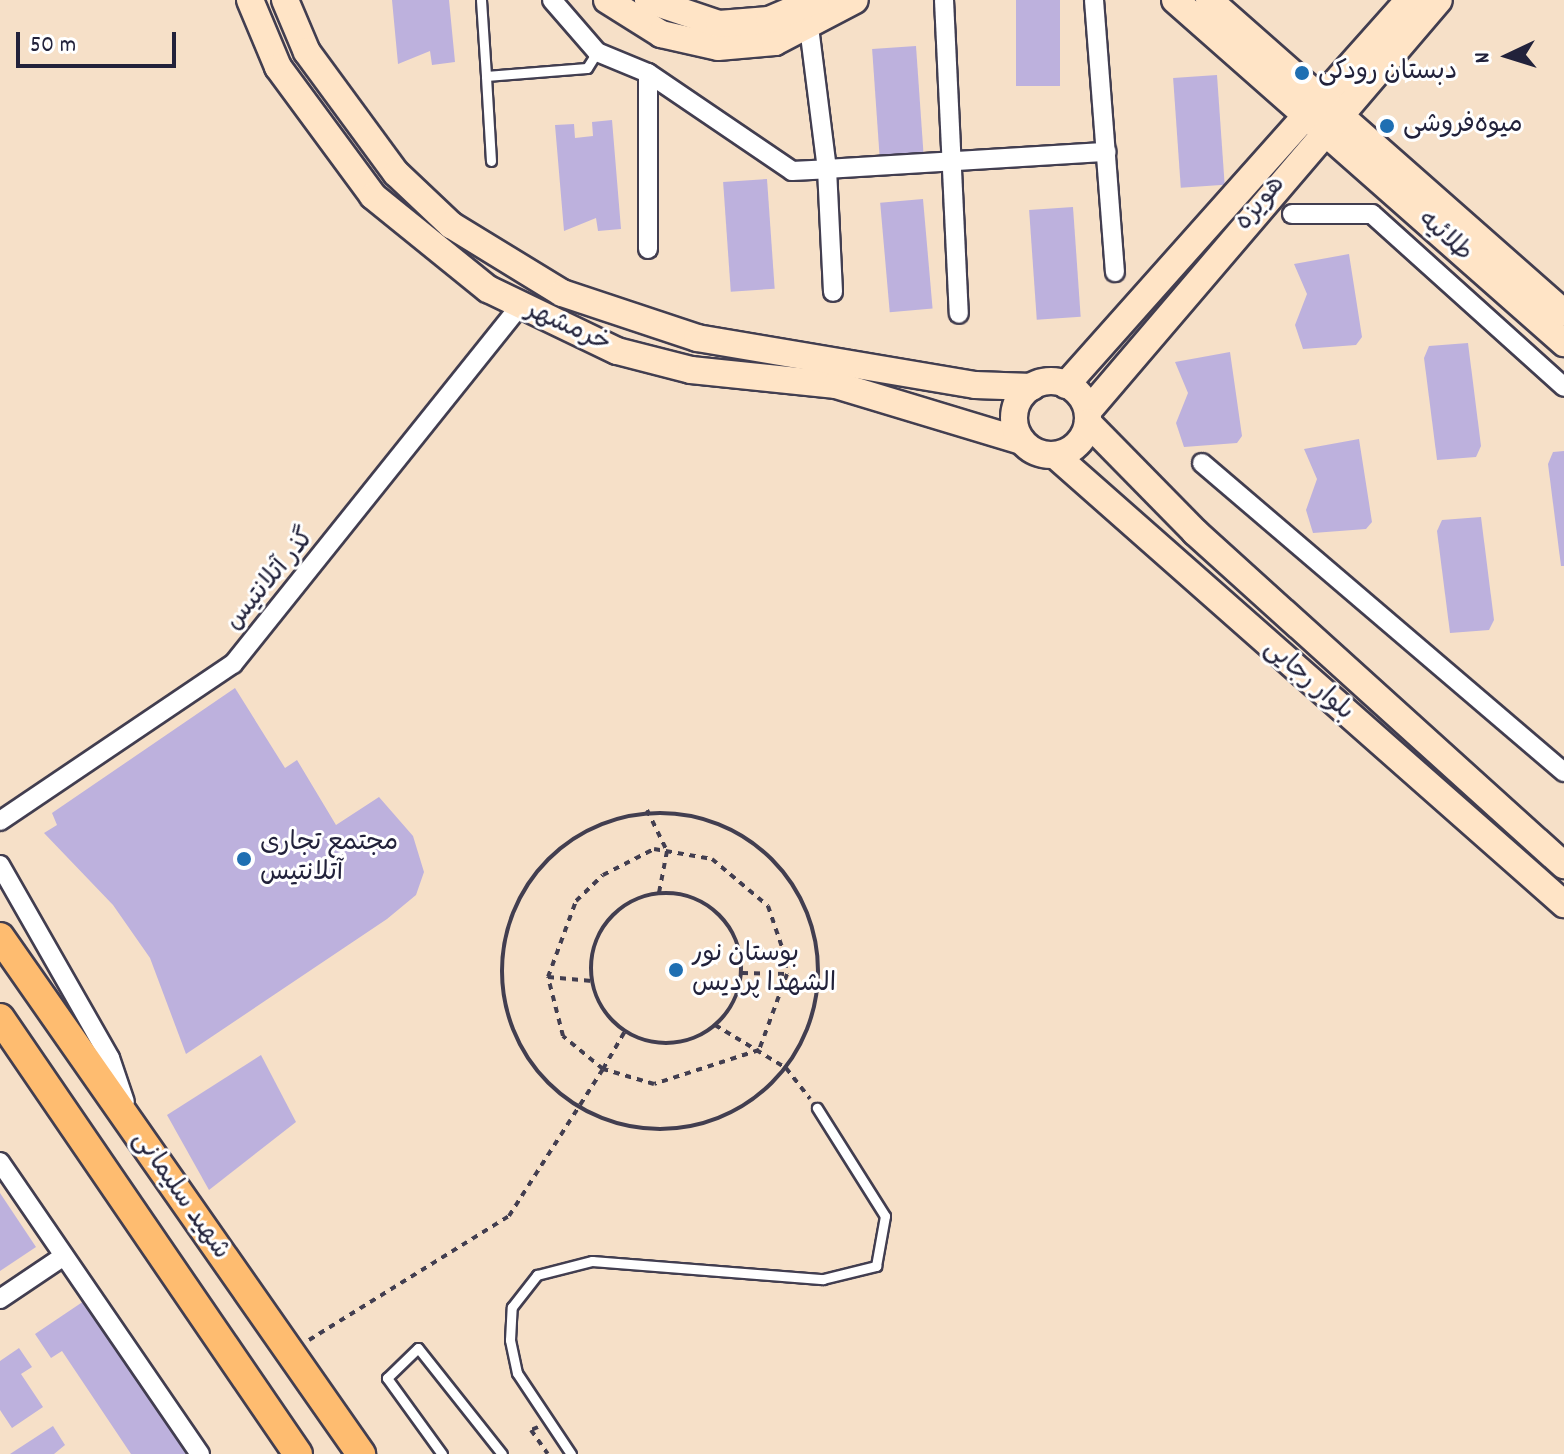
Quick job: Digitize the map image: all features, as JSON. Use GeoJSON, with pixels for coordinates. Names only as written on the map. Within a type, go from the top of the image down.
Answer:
{"type":"FeatureCollection","features":[{"type":"Feature","properties":{"kind":"main road","name":"خرمشهر"},"geometry":{"type":"LineString","coordinates":[[250,0],[278,67],[373,196],[431,250],[520,306],[617,351],[691,370],[836,385],[1022,441]]}},
{"type":"Feature","properties":{"kind":"main road","name":"خرمشهر"},"geometry":{"type":"LineString","coordinates":[[285,0],[307,52],[396,173],[451,225],[562,293],[697,338],[960,383],[1032,387]]}},
{"type":"Feature","properties":{"kind":"main road"},"geometry":{"type":"LineString","coordinates":[[607,0],[661,34],[718,47],[775,42],[809,11]]}},
{"type":"Feature","properties":{"kind":"main road"},"geometry":{"type":"LineString","coordinates":[[648,0],[719,24],[769,20],[855,0]]}},
{"type":"Feature","properties":{"kind":"main road"},"geometry":{"type":"LineString","coordinates":[[1175,0],[1313,107]]}},
{"type":"Feature","properties":{"kind":"main road"},"geometry":{"type":"LineString","coordinates":[[1209,0],[1313,107]]}},
{"type":"Feature","properties":{"kind":"main road","name":"هویزه"},"geometry":{"type":"LineString","coordinates":[[1066,385],[1409,0]]}},
{"type":"Feature","properties":{"kind":"main road","name":"هویزه"},"geometry":{"type":"LineString","coordinates":[[1088,417],[1313,107],[1439,0]]}},
{"type":"Feature","properties":{"kind":"main road","name":"طلائیه"},"geometry":{"type":"LineString","coordinates":[[1313,107],[1564,313]]}},
{"type":"Feature","properties":{"kind":"main road","name":"طلائیه"},"geometry":{"type":"LineString","coordinates":[[1356,144],[1564,343]]}},
{"type":"Feature","properties":{"kind":"main road"},"geometry":{"type":"LineString","coordinates":[[1066,385],[1088,417],[1077,445],[1055,455],[1022,441],[1014,417],[1032,387],[1066,385]]}},
{"type":"Feature","properties":{"kind":"main road","name":"بلوار رجایی"},"geometry":{"type":"LineString","coordinates":[[1088,417],[1195,532],[1564,865]]}},
{"type":"Feature","properties":{"kind":"main road","name":"بلوار رجایی"},"geometry":{"type":"LineString","coordinates":[[1055,455],[1564,904]]}},
{"type":"Feature","properties":{"kind":"main road","name":"شهید سلیمانی"},"geometry":{"type":"LineString","coordinates":[[2,946],[133,1127],[361,1454]]}},
{"type":"Feature","properties":{"kind":"main road","name":"شهید سلیمانی"},"geometry":{"type":"LineString","coordinates":[[0,1018],[298,1454]]}},
{"type":"Feature","properties":{"kind":"street"},"geometry":{"type":"LineString","coordinates":[[552,0],[597,52],[648,73],[792,171],[1106,152]]}},
{"type":"Feature","properties":{"kind":"street"},"geometry":{"type":"LineString","coordinates":[[944,0],[959,314]]}},
{"type":"Feature","properties":{"kind":"street"},"geometry":{"type":"LineString","coordinates":[[1094,0],[1115,272]]}},
{"type":"Feature","properties":{"kind":"street"},"geometry":{"type":"LineString","coordinates":[[809,11],[827,169],[833,292]]}},
{"type":"Feature","properties":{"kind":"street"},"geometry":{"type":"LineString","coordinates":[[648,73],[648,249]]}},
{"type":"Feature","properties":{"kind":"street"},"geometry":{"type":"LineString","coordinates":[[1292,214],[1372,214],[1564,387]]}},
{"type":"Feature","properties":{"kind":"street","name":"گذر آتلانتیس"},"geometry":{"type":"LineString","coordinates":[[0,821],[233,664],[520,306]]}},
{"type":"Feature","properties":{"kind":"street"},"geometry":{"type":"LineString","coordinates":[[1202,463],[1564,772]]}},
{"type":"Feature","properties":{"kind":"street"},"geometry":{"type":"LineString","coordinates":[[0,865],[110,1058],[133,1127]]}},
{"type":"Feature","properties":{"kind":"street"},"geometry":{"type":"LineString","coordinates":[[0,1162],[200,1454]]}},
{"type":"Feature","properties":{"kind":"street"},"geometry":{"type":"LineString","coordinates":[[0,1299],[64,1256]]}},
{"type":"Feature","properties":{"kind":"lane"},"geometry":{"type":"LineString","coordinates":[[481,0],[491,161]]}},
{"type":"Feature","properties":{"kind":"lane"},"geometry":{"type":"LineString","coordinates":[[486,76],[587,68],[597,52]]}},
{"type":"Feature","properties":{"kind":"lane"},"geometry":{"type":"LineString","coordinates":[[571,1454],[517,1373],[510,1340],[512,1307],[537,1275],[592,1261],[823,1279],[876,1266],[885,1216],[817,1108]]}},
{"type":"Feature","properties":{"kind":"lane"},"geometry":{"type":"LineString","coordinates":[[442,1454],[387,1378],[418,1348],[502,1454]]}},
{"type":"Feature","properties":{"kind":"path"},"geometry":{"type":"LineString","coordinates":[[647,810],[667,851],[659,893]]}},
{"type":"Feature","properties":{"kind":"path"},"geometry":{"type":"LineString","coordinates":[[647,810],[718,823],[755,844],[806,909],[817,991],[786,1068],[755,1098],[717,1119],[676,1130],[632,1128],[578,1109],[542,1077],[511,1024],[503,994],[506,932],[517,903],[554,853],[606,821],[647,810]]}},
{"type":"Feature","properties":{"kind":"path"},"geometry":{"type":"LineString","coordinates":[[654,849],[712,859],[768,906],[787,974],[759,1050],[654,1084],[603,1069],[563,1036],[548,977],[576,901],[603,875],[654,849]]}},
{"type":"Feature","properties":{"kind":"path"},"geometry":{"type":"LineString","coordinates":[[659,893],[708,906],[738,947],[741,973],[715,1025],[671,1044],[625,1031],[592,981],[592,956],[615,913],[659,893]]}},
{"type":"Feature","properties":{"kind":"path"},"geometry":{"type":"LineString","coordinates":[[741,973],[787,974]]}},
{"type":"Feature","properties":{"kind":"path"},"geometry":{"type":"LineString","coordinates":[[548,977],[592,981]]}},
{"type":"Feature","properties":{"kind":"path"},"geometry":{"type":"LineString","coordinates":[[715,1025],[786,1068],[817,1108]]}},
{"type":"Feature","properties":{"kind":"path"},"geometry":{"type":"LineString","coordinates":[[290,1352],[509,1216],[625,1031]]}},
{"type":"Feature","properties":{"kind":"building"},"geometry":{"type":"Polygon","coordinates":[[[392,0],[449,0],[455,62],[432,65],[430,51],[398,64],[392,0]]]}},
{"type":"Feature","properties":{"kind":"building"},"geometry":{"type":"Polygon","coordinates":[[[1016,0],[1060,0],[1060,86],[1016,86],[1016,0]]]}},
{"type":"Feature","properties":{"kind":"building"},"geometry":{"type":"Polygon","coordinates":[[[916,46],[924,157],[880,160],[872,49],[916,46]]]}},
{"type":"Feature","properties":{"kind":"building"},"geometry":{"type":"Polygon","coordinates":[[[1217,75],[1225,185],[1181,188],[1173,78],[1217,75]]]}},
{"type":"Feature","properties":{"kind":"building"},"geometry":{"type":"Polygon","coordinates":[[[612,120],[621,229],[598,231],[596,218],[564,231],[555,125],[574,124],[575,138],[593,136],[592,122],[612,120]]]}},
{"type":"Feature","properties":{"kind":"building"},"geometry":{"type":"Polygon","coordinates":[[[767,179],[775,289],[731,292],[723,182],[767,179]]]}},
{"type":"Feature","properties":{"kind":"building"},"geometry":{"type":"Polygon","coordinates":[[[923,199],[933,309],[890,312],[880,203],[923,199]]]}},
{"type":"Feature","properties":{"kind":"building"},"geometry":{"type":"Polygon","coordinates":[[[1073,207],[1081,317],[1037,320],[1029,210],[1073,207]]]}},
{"type":"Feature","properties":{"kind":"building"},"geometry":{"type":"Polygon","coordinates":[[[1349,254],[1362,337],[1356,345],[1303,349],[1295,325],[1307,294],[1294,264],[1349,254]]]}},
{"type":"Feature","properties":{"kind":"building"},"geometry":{"type":"Polygon","coordinates":[[[1468,343],[1481,446],[1476,457],[1437,460],[1424,358],[1429,346],[1468,343]]]}},
{"type":"Feature","properties":{"kind":"building"},"geometry":{"type":"Polygon","coordinates":[[[1230,352],[1242,436],[1237,443],[1184,447],[1176,423],[1188,393],[1175,362],[1230,352]]]}},
{"type":"Feature","properties":{"kind":"building"},"geometry":{"type":"Polygon","coordinates":[[[1359,439],[1372,522],[1366,529],[1313,533],[1306,510],[1317,479],[1304,449],[1359,439]]]}},
{"type":"Feature","properties":{"kind":"building"},"geometry":{"type":"Polygon","coordinates":[[[1564,451],[1564,566],[1561,566],[1548,464],[1553,452],[1564,451]]]}},
{"type":"Feature","properties":{"kind":"building"},"geometry":{"type":"Polygon","coordinates":[[[1481,517],[1494,620],[1489,630],[1450,633],[1437,531],[1442,520],[1481,517]]]}},
{"type":"Feature","properties":{"kind":"building","name":"مجتمع تجاری آتلانتیس"},"geometry":{"type":"Polygon","coordinates":[[[235,688],[285,768],[297,760],[336,825],[379,797],[413,836],[424,872],[416,895],[387,919],[186,1054],[150,958],[113,905],[44,833],[57,825],[52,813],[235,688]]]}},
{"type":"Feature","properties":{"kind":"building"},"geometry":{"type":"Polygon","coordinates":[[[261,1055],[296,1122],[209,1190],[167,1115],[261,1055]]]}},
{"type":"Feature","properties":{"kind":"building"},"geometry":{"type":"Polygon","coordinates":[[[0,1193],[36,1247],[0,1271],[0,1193]]]}},
{"type":"Feature","properties":{"kind":"building"},"geometry":{"type":"Polygon","coordinates":[[[84,1301],[186,1454],[131,1454],[62,1351],[51,1358],[35,1334],[84,1301]]]}},
{"type":"Feature","properties":{"kind":"building"},"geometry":{"type":"Polygon","coordinates":[[[19,1348],[32,1367],[21,1374],[43,1407],[12,1428],[0,1410],[0,1361],[19,1348]]]}},
{"type":"Feature","properties":{"kind":"building"},"geometry":{"type":"Polygon","coordinates":[[[53,1426],[65,1445],[54,1454],[10,1454],[53,1426]]]}},
{"type":"Feature","properties":{"kind":"place","name":"دبستان رودکی"},"geometry":{"type":"Point","coordinates":[1302,73]}},
{"type":"Feature","properties":{"kind":"place","name":"میوه‌فروشی"},"geometry":{"type":"Point","coordinates":[1387,126]}},
{"type":"Feature","properties":{"kind":"place","name":"مجتمع تجاری آتلانتیس"},"geometry":{"type":"Point","coordinates":[244,859]}},
{"type":"Feature","properties":{"kind":"place","name":"بوستان نور الشهدا پردیس"},"geometry":{"type":"Point","coordinates":[676,970]}}]}
